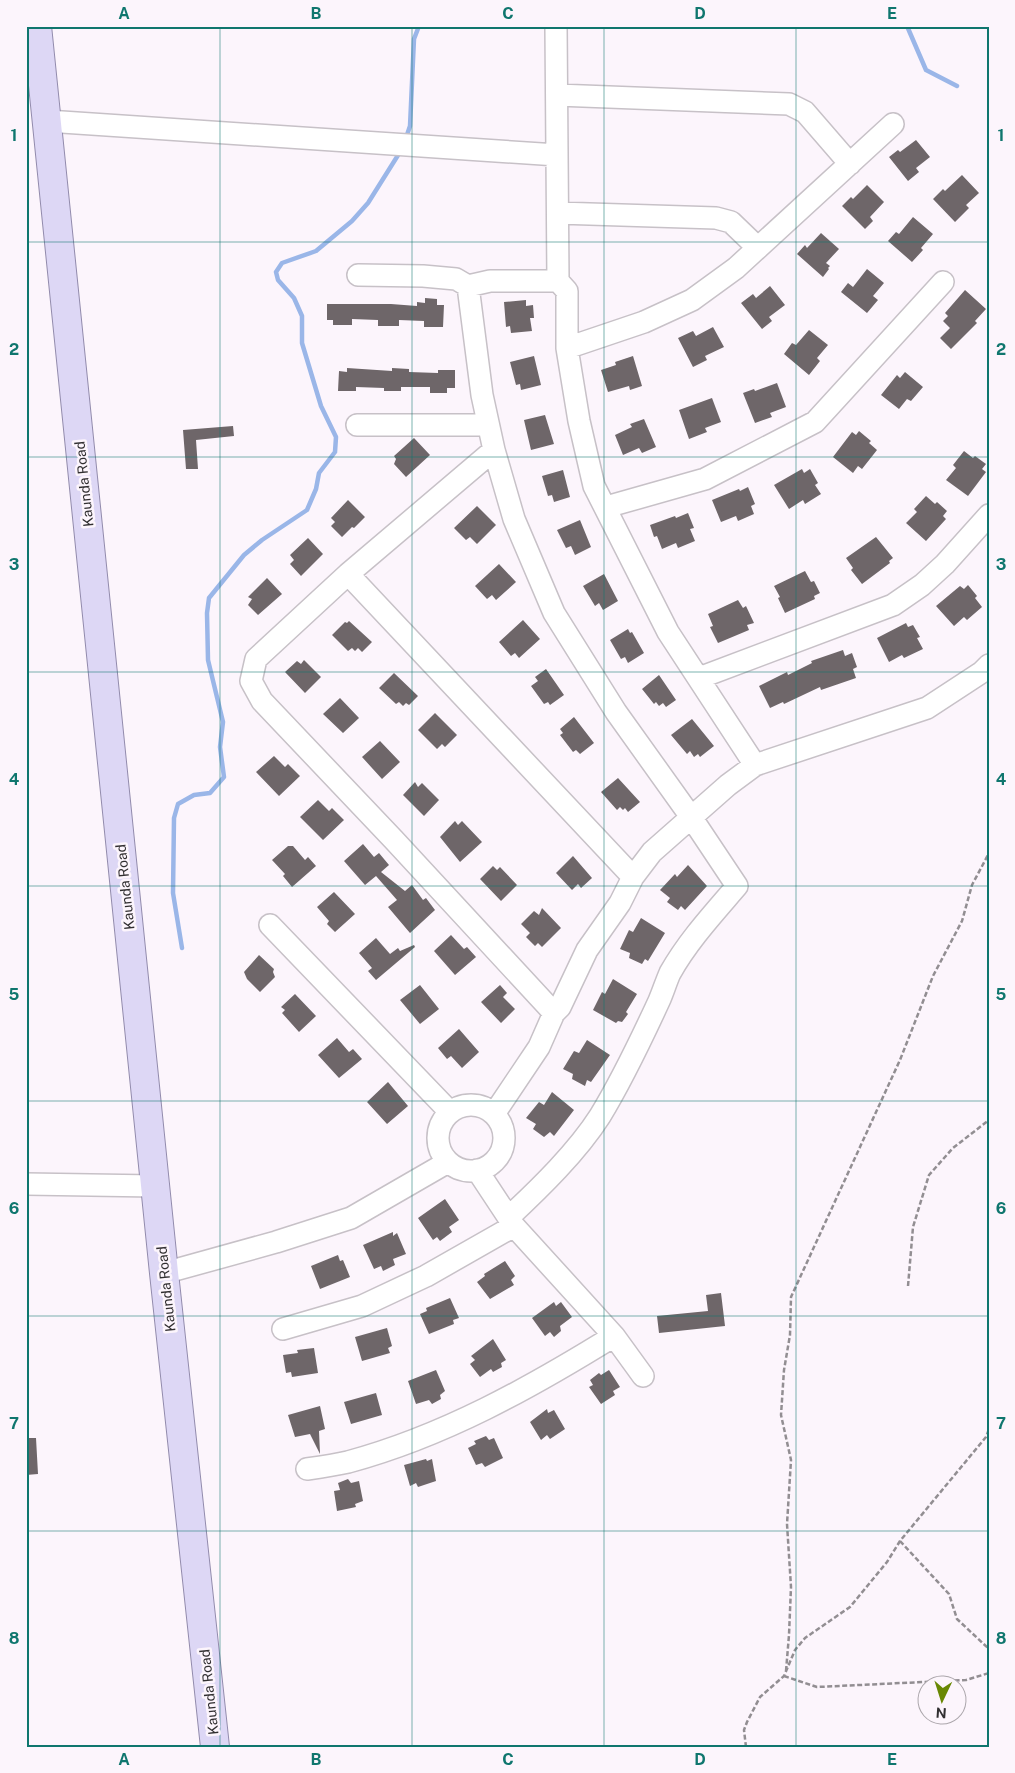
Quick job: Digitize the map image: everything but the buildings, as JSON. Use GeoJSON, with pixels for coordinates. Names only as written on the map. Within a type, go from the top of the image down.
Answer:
{"type":"FeatureCollection","features":[{"type":"Feature","properties":{"kind":"main road","name":"Kaunda Road"},"geometry":{"type":"LineString","coordinates":[[37,26],[214,1747]]}},
{"type":"Feature","properties":{"kind":"street"},"geometry":{"type":"LineString","coordinates":[[556,26],[558,281],[567,291],[567,348],[579,421],[594,486],[668,632],[754,765]]}},
{"type":"Feature","properties":{"kind":"street"},"geometry":{"type":"LineString","coordinates":[[557,95],[789,104],[805,112],[850,164]]}},
{"type":"Feature","properties":{"kind":"street"},"geometry":{"type":"LineString","coordinates":[[47,121],[557,155]]}},
{"type":"Feature","properties":{"kind":"street"},"geometry":{"type":"LineString","coordinates":[[567,348],[644,322],[692,300],[736,268],[893,124]]}},
{"type":"Feature","properties":{"kind":"street"},"geometry":{"type":"LineString","coordinates":[[558,213],[716,218],[731,222],[758,248]]}},
{"type":"Feature","properties":{"kind":"street"},"geometry":{"type":"LineString","coordinates":[[358,275],[424,276],[456,279],[468,286],[490,281],[558,281]]}},
{"type":"Feature","properties":{"kind":"street"},"geometry":{"type":"LineString","coordinates":[[606,508],[705,479],[815,422],[942,282]]}},
{"type":"Feature","properties":{"kind":"street"},"geometry":{"type":"LineString","coordinates":[[283,1329],[362,1306],[426,1276],[511,1222],[598,1118],[620,1082],[670,974],[690,941],[737,886],[691,817],[616,712],[554,613],[514,519],[494,450],[488,425],[468,286]]}},
{"type":"Feature","properties":{"kind":"street"},"geometry":{"type":"LineString","coordinates":[[358,425],[488,425]]}},
{"type":"Feature","properties":{"kind":"street"},"geometry":{"type":"LineString","coordinates":[[494,450],[348,574],[256,659],[251,681],[262,701],[554,1013]]}},
{"type":"Feature","properties":{"kind":"street"},"geometry":{"type":"LineString","coordinates":[[699,678],[893,604],[922,585],[945,564],[989,515]]}},
{"type":"Feature","properties":{"kind":"street"},"geometry":{"type":"LineString","coordinates":[[348,574],[633,877]]}},
{"type":"Feature","properties":{"kind":"street"},"geometry":{"type":"LineString","coordinates":[[494,1114],[538,1047],[554,1013],[560,1007],[587,950],[620,902],[633,877],[652,852],[728,784],[754,765],[927,708],[982,672],[989,665]]}},
{"type":"Feature","properties":{"kind":"street"},"geometry":{"type":"LineString","coordinates":[[270,925],[450,1112]]}},
{"type":"Feature","properties":{"kind":"street"},"geometry":{"type":"LineString","coordinates":[[471,1105],[484,1107],[494,1114],[502,1125],[505,1138],[502,1150],[495,1161],[484,1168],[472,1171],[459,1169],[448,1162],[440,1151],[438,1138],[440,1126],[450,1112],[471,1105]]}},
{"type":"Feature","properties":{"kind":"street"},"geometry":{"type":"LineString","coordinates":[[164,1273],[276,1242],[351,1218],[448,1162]]}},
{"type":"Feature","properties":{"kind":"street"},"geometry":{"type":"LineString","coordinates":[[477,1170],[511,1222],[614,1336],[643,1376]]}},
{"type":"Feature","properties":{"kind":"street"},"geometry":{"type":"LineString","coordinates":[[26,1184],[156,1186]]}},
{"type":"Feature","properties":{"kind":"street"},"geometry":{"type":"LineString","coordinates":[[307,1469],[347,1462],[408,1443],[520,1392],[614,1336]]}},
{"type":"Feature","properties":{"kind":"path"},"geometry":{"type":"LineString","coordinates":[[786,1671],[790,1587],[787,1524],[790,1460],[781,1415],[784,1370],[790,1335],[791,1296],[900,1060],[933,976],[962,921],[972,885],[989,853]]}},
{"type":"Feature","properties":{"kind":"path"},"geometry":{"type":"LineString","coordinates":[[908,1286],[913,1227],[929,1175],[953,1148],[989,1120]]}},
{"type":"Feature","properties":{"kind":"path"},"geometry":{"type":"LineString","coordinates":[[746,1747],[744,1730],[747,1722],[760,1697],[784,1676],[794,1650],[806,1638],[850,1607],[887,1562],[900,1541],[986,1437],[989,1429]]}},
{"type":"Feature","properties":{"kind":"path"},"geometry":{"type":"LineString","coordinates":[[900,1541],[948,1594],[957,1619],[989,1649]]}},
{"type":"Feature","properties":{"kind":"path"},"geometry":{"type":"LineString","coordinates":[[784,1676],[817,1687],[966,1680],[989,1673]]}},
{"type":"Feature","properties":{"kind":"waterway"},"geometry":{"type":"LineString","coordinates":[[406,138],[410,126],[414,39],[419,26]]}},
{"type":"Feature","properties":{"kind":"waterway"},"geometry":{"type":"LineString","coordinates":[[907,26],[926,70],[957,86]]}},
{"type":"Feature","properties":{"kind":"waterway"},"geometry":{"type":"LineString","coordinates":[[182,948],[173,893],[174,818],[178,804],[194,795],[210,793],[224,777],[220,747],[223,722],[208,660],[207,613],[209,598],[244,555],[262,540],[307,510],[316,489],[319,473],[335,452],[336,437],[321,406],[302,343],[302,316],[294,298],[278,280],[276,272],[282,263],[316,251],[352,221],[368,203],[400,152]]}}]}
